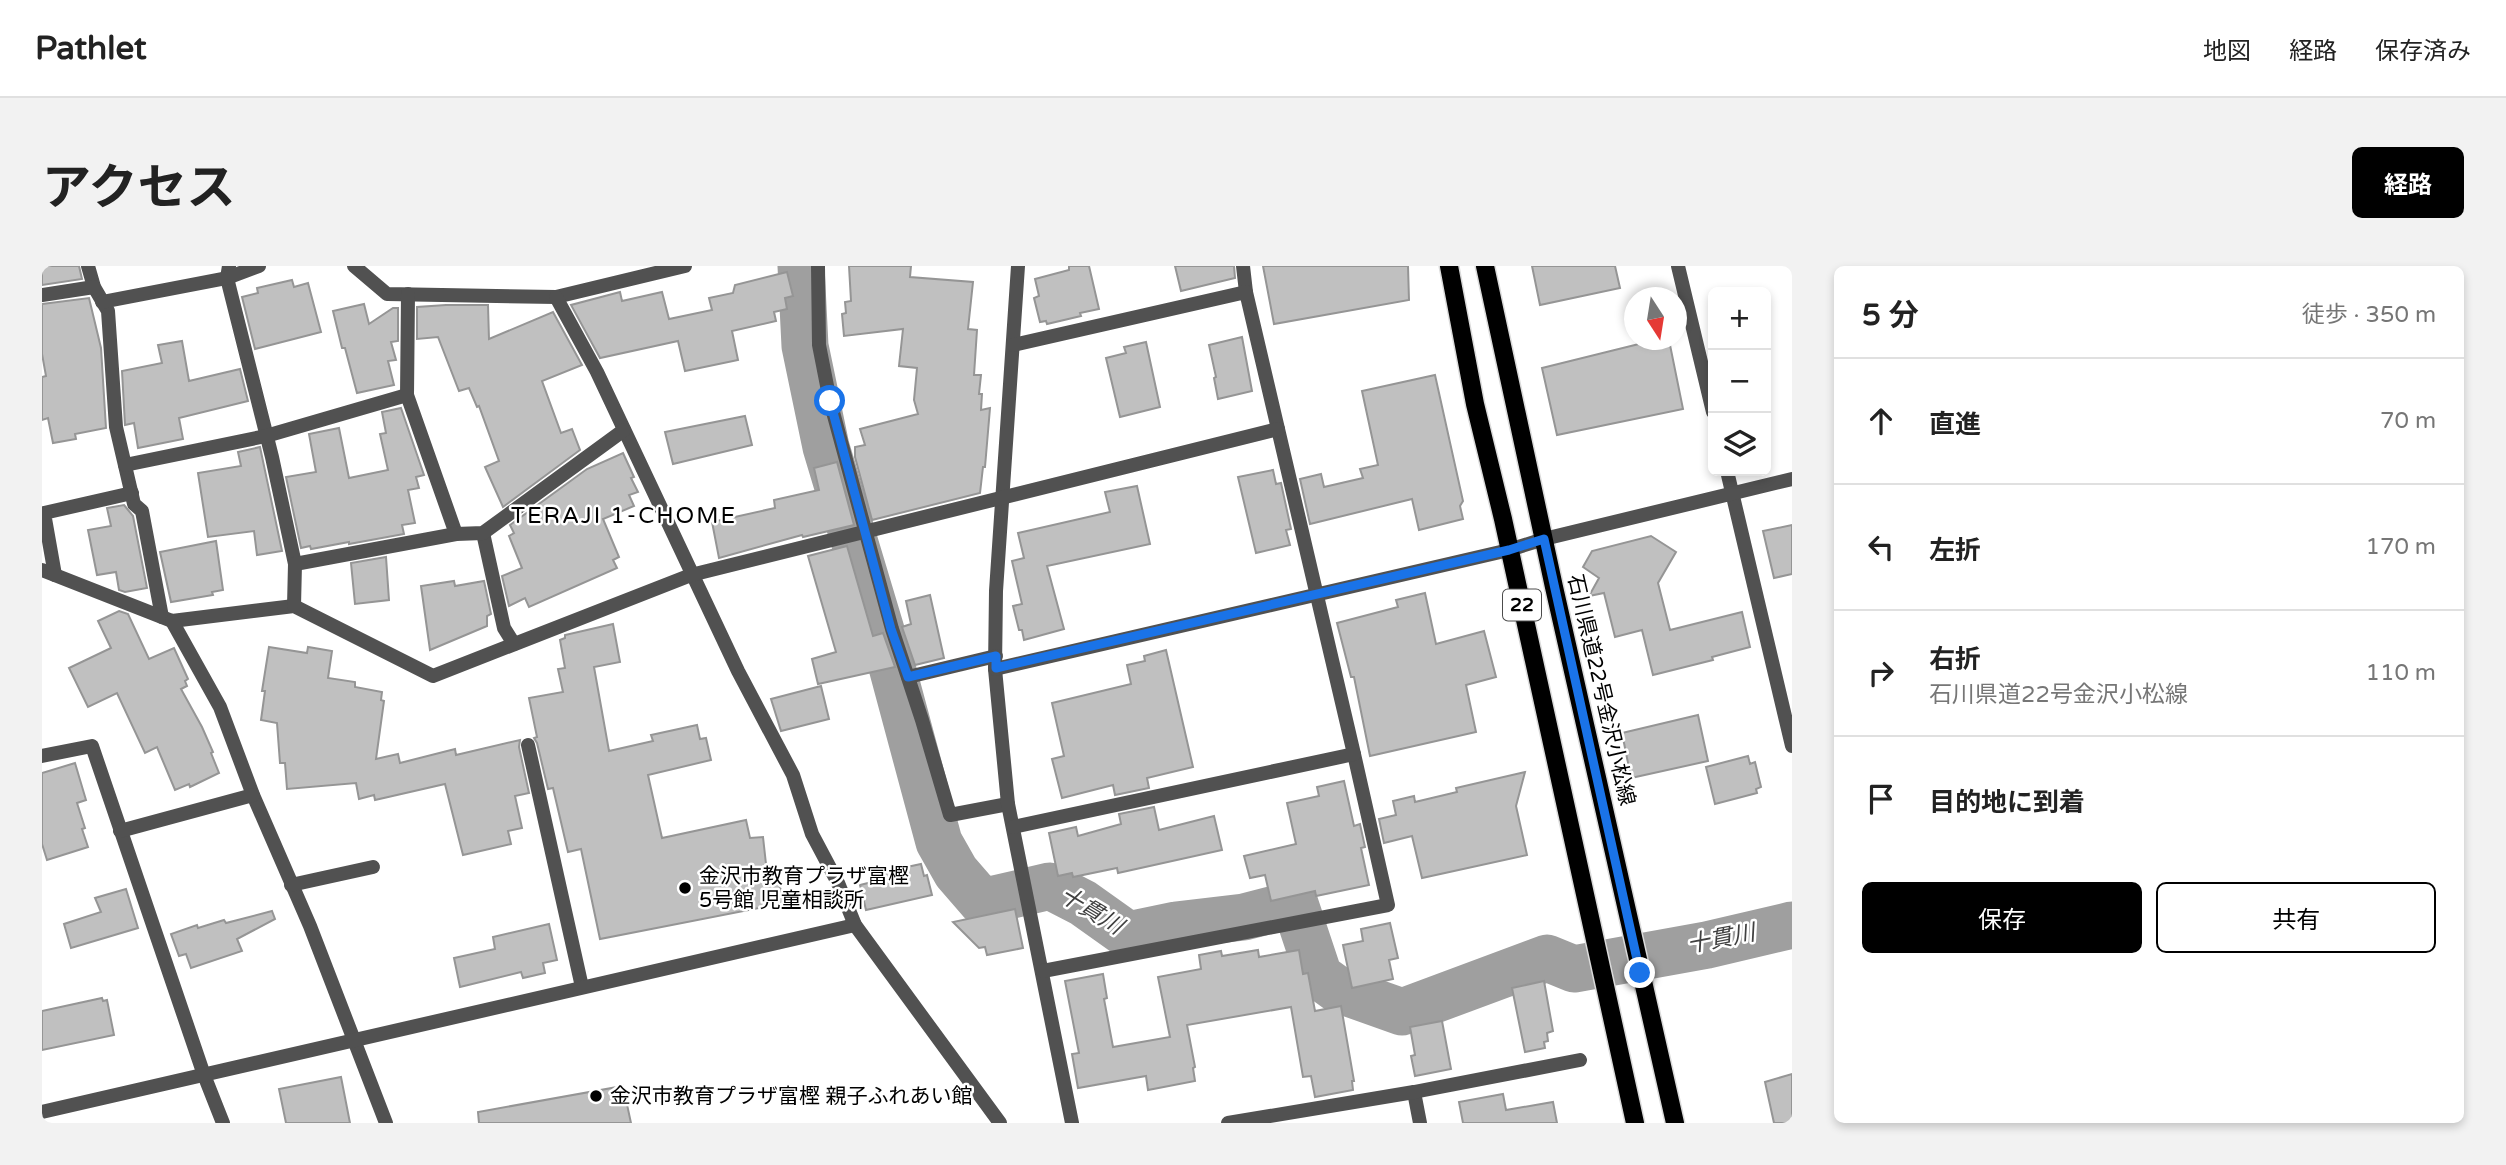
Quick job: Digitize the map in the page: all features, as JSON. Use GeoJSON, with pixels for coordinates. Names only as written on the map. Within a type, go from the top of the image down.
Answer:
{"type":"FeatureCollection","features":[{"type":"Feature","properties":{"kind":"main road","name":"22"},"geometry":{"type":"LineString","coordinates":[[1449,266],[1475,404],[1635,1123]]}},
{"type":"Feature","properties":{"kind":"main road","name":"石川県道22号金沢小松線"},"geometry":{"type":"LineString","coordinates":[[1485,266],[1675,1123]]}},
{"type":"Feature","properties":{"kind":"street"},"geometry":{"type":"LineString","coordinates":[[88,266],[94,287],[108,311],[116,427],[134,504],[142,511],[167,619],[220,707],[253,796],[310,926],[386,1123]]}},
{"type":"Feature","properties":{"kind":"street"},"geometry":{"type":"LineString","coordinates":[[102,302],[259,266]]}},
{"type":"Feature","properties":{"kind":"street"},"geometry":{"type":"LineString","coordinates":[[354,266],[387,294],[556,297],[685,266]]}},
{"type":"Feature","properties":{"kind":"street"},"geometry":{"type":"LineString","coordinates":[[818,266],[819,345],[857,535],[908,677],[950,815],[1008,804]]}},
{"type":"Feature","properties":{"kind":"street"},"geometry":{"type":"LineString","coordinates":[[1018,266],[996,591],[996,662],[1008,804],[1072,1123]]}},
{"type":"Feature","properties":{"kind":"street"},"geometry":{"type":"LineString","coordinates":[[1043,971],[1388,905],[1246,292],[1243,266]]}},
{"type":"Feature","properties":{"kind":"street"},"geometry":{"type":"LineString","coordinates":[[1678,266],[1708,391]]}},
{"type":"Feature","properties":{"kind":"street"},"geometry":{"type":"LineString","coordinates":[[228,272],[295,564],[294,606]]}},
{"type":"Feature","properties":{"kind":"street"},"geometry":{"type":"LineString","coordinates":[[42,295],[94,287]]}},
{"type":"Feature","properties":{"kind":"street"},"geometry":{"type":"LineString","coordinates":[[1013,345],[1246,292]]}},
{"type":"Feature","properties":{"kind":"street"},"geometry":{"type":"LineString","coordinates":[[408,294],[407,395],[456,534]]}},
{"type":"Feature","properties":{"kind":"street"},"geometry":{"type":"LineString","coordinates":[[556,297],[597,372],[691,576],[793,775],[813,834],[838,883],[855,925],[1000,1123]]}},
{"type":"Feature","properties":{"kind":"street"},"geometry":{"type":"LineString","coordinates":[[125,465],[266,436],[407,395]]}},
{"type":"Feature","properties":{"kind":"street"},"geometry":{"type":"LineString","coordinates":[[132,494],[44,513],[49,573],[167,619],[294,606],[433,676],[691,576],[1278,429]]}},
{"type":"Feature","properties":{"kind":"street"},"geometry":{"type":"LineString","coordinates":[[295,564],[456,534],[483,533],[624,430]]}},
{"type":"Feature","properties":{"kind":"street"},"geometry":{"type":"LineString","coordinates":[[1728,476],[1792,746]]}},
{"type":"Feature","properties":{"kind":"street"},"geometry":{"type":"LineString","coordinates":[[908,677],[996,662],[1316,594],[1509,550],[1544,539],[1792,479]]}},
{"type":"Feature","properties":{"kind":"street"},"geometry":{"type":"LineString","coordinates":[[483,533],[503,628],[514,644]]}},
{"type":"Feature","properties":{"kind":"street"},"geometry":{"type":"LineString","coordinates":[[528,745],[582,987]]}},
{"type":"Feature","properties":{"kind":"street"},"geometry":{"type":"LineString","coordinates":[[42,756],[92,746],[204,1075],[223,1123]]}},
{"type":"Feature","properties":{"kind":"street"},"geometry":{"type":"LineString","coordinates":[[1013,827],[1354,754]]}},
{"type":"Feature","properties":{"kind":"street"},"geometry":{"type":"LineString","coordinates":[[121,831],[253,796]]}},
{"type":"Feature","properties":{"kind":"street"},"geometry":{"type":"LineString","coordinates":[[290,885],[373,867]]}},
{"type":"Feature","properties":{"kind":"street"},"geometry":{"type":"LineString","coordinates":[[42,1112],[855,925]]}},
{"type":"Feature","properties":{"kind":"street"},"geometry":{"type":"LineString","coordinates":[[1231,1123],[1580,1060]]}},
{"type":"Feature","properties":{"kind":"street"},"geometry":{"type":"LineString","coordinates":[[1414,1092],[1420,1123]]}},
{"type":"Feature","properties":{"kind":"building"},"geometry":{"type":"Polygon","coordinates":[[[42,266],[79,266],[82,279],[42,285],[42,266]]]}},
{"type":"Feature","properties":{"kind":"building"},"geometry":{"type":"Polygon","coordinates":[[[849,266],[911,266],[910,277],[973,282],[968,329],[977,330],[974,375],[981,375],[981,410],[990,408],[980,493],[872,520],[855,457],[855,447],[865,445],[860,429],[918,414],[914,400],[917,368],[899,366],[903,329],[844,336],[842,314],[846,313],[845,302],[851,301],[849,266]]]}},
{"type":"Feature","properties":{"kind":"building"},"geometry":{"type":"Polygon","coordinates":[[[1069,266],[1089,266],[1099,309],[1047,324],[1046,321],[1040,322],[1034,298],[1039,296],[1035,279],[1069,270],[1069,266]]]}},
{"type":"Feature","properties":{"kind":"building"},"geometry":{"type":"Polygon","coordinates":[[[1175,266],[1234,266],[1235,278],[1181,291],[1175,266]]]}},
{"type":"Feature","properties":{"kind":"building"},"geometry":{"type":"Polygon","coordinates":[[[1263,266],[1408,266],[1409,300],[1274,324],[1263,266]]]}},
{"type":"Feature","properties":{"kind":"building"},"geometry":{"type":"Polygon","coordinates":[[[1532,266],[1615,266],[1620,288],[1540,305],[1532,266]]]}},
{"type":"Feature","properties":{"kind":"building"},"geometry":{"type":"Polygon","coordinates":[[[787,272],[793,296],[785,298],[787,309],[774,312],[776,321],[732,331],[738,360],[685,371],[678,341],[600,358],[571,305],[620,292],[622,301],[662,292],[669,319],[712,310],[709,298],[733,293],[735,285],[787,272]]]}},
{"type":"Feature","properties":{"kind":"building"},"geometry":{"type":"Polygon","coordinates":[[[292,280],[294,287],[308,283],[321,332],[255,349],[242,297],[258,293],[257,288],[292,280]]]}},
{"type":"Feature","properties":{"kind":"building"},"geometry":{"type":"Polygon","coordinates":[[[89,298],[101,348],[106,428],[75,434],[76,439],[53,443],[48,418],[42,420],[42,377],[46,376],[42,354],[42,304],[89,298]]]}},
{"type":"Feature","properties":{"kind":"building"},"geometry":{"type":"Polygon","coordinates":[[[364,304],[369,324],[393,308],[398,308],[398,341],[391,342],[396,360],[388,361],[394,385],[357,393],[333,311],[364,304]]]}},
{"type":"Feature","properties":{"kind":"building"},"geometry":{"type":"Polygon","coordinates":[[[488,305],[489,339],[553,312],[582,365],[542,381],[561,433],[572,429],[580,450],[503,507],[485,467],[499,461],[479,406],[477,407],[469,388],[459,391],[438,337],[417,339],[417,307],[488,305]]]}},
{"type":"Feature","properties":{"kind":"building"},"geometry":{"type":"Polygon","coordinates":[[[1242,337],[1252,391],[1218,399],[1209,345],[1242,337]]]}},
{"type":"Feature","properties":{"kind":"building"},"geometry":{"type":"Polygon","coordinates":[[[182,341],[189,381],[240,369],[248,401],[179,418],[183,439],[138,448],[134,423],[125,425],[122,371],[162,363],[158,345],[182,341]]]}},
{"type":"Feature","properties":{"kind":"building"},"geometry":{"type":"Polygon","coordinates":[[[1146,342],[1160,407],[1120,417],[1106,358],[1126,353],[1124,347],[1146,342]]]}},
{"type":"Feature","properties":{"kind":"building"},"geometry":{"type":"Polygon","coordinates":[[[1624,348],[1624,350],[1671,350],[1683,409],[1557,435],[1542,368],[1624,348]]]}},
{"type":"Feature","properties":{"kind":"building"},"geometry":{"type":"Polygon","coordinates":[[[1435,375],[1463,501],[1460,506],[1463,519],[1419,530],[1412,499],[1310,524],[1300,479],[1321,474],[1324,487],[1363,478],[1360,469],[1378,465],[1362,391],[1435,375]]]}},
{"type":"Feature","properties":{"kind":"building"},"geometry":{"type":"Polygon","coordinates":[[[401,408],[424,475],[416,477],[419,488],[408,490],[415,523],[402,525],[404,534],[349,544],[301,548],[286,477],[316,472],[309,434],[339,428],[349,478],[388,470],[380,434],[386,433],[382,412],[401,408]]]}},
{"type":"Feature","properties":{"kind":"building"},"geometry":{"type":"Polygon","coordinates":[[[745,416],[752,445],[673,464],[665,432],[745,416]]]}},
{"type":"Feature","properties":{"kind":"building"},"geometry":{"type":"Polygon","coordinates":[[[260,447],[282,551],[257,555],[254,531],[208,537],[198,473],[241,466],[238,452],[260,447]]]}},
{"type":"Feature","properties":{"kind":"building"},"geometry":{"type":"Polygon","coordinates":[[[623,453],[638,492],[629,495],[634,506],[603,519],[619,557],[613,560],[617,568],[529,607],[525,598],[509,606],[502,576],[522,568],[509,536],[514,533],[510,525],[587,469],[623,453]]]}},
{"type":"Feature","properties":{"kind":"building"},"geometry":{"type":"Polygon","coordinates":[[[837,462],[854,525],[803,537],[802,535],[719,558],[712,522],[775,508],[774,500],[819,490],[814,468],[837,462]]]}},
{"type":"Feature","properties":{"kind":"building"},"geometry":{"type":"Polygon","coordinates":[[[1273,470],[1276,484],[1281,483],[1291,529],[1286,530],[1290,545],[1256,553],[1238,477],[1273,470]]]}},
{"type":"Feature","properties":{"kind":"building"},"geometry":{"type":"Polygon","coordinates":[[[1137,486],[1150,544],[1047,566],[1064,629],[1024,640],[1013,606],[1022,604],[1012,561],[1024,558],[1018,533],[1110,512],[1105,492],[1137,486]]]}},
{"type":"Feature","properties":{"kind":"building"},"geometry":{"type":"Polygon","coordinates":[[[124,505],[133,516],[147,588],[125,592],[119,590],[116,572],[97,575],[88,530],[111,526],[107,508],[124,505]]]}},
{"type":"Feature","properties":{"kind":"building"},"geometry":{"type":"Polygon","coordinates":[[[1792,525],[1792,574],[1774,578],[1763,531],[1792,525]]]}},
{"type":"Feature","properties":{"kind":"building"},"geometry":{"type":"Polygon","coordinates":[[[1651,536],[1676,552],[1658,583],[1670,630],[1742,612],[1750,647],[1712,657],[1713,660],[1653,675],[1642,630],[1615,637],[1604,593],[1589,596],[1599,578],[1583,567],[1592,551],[1651,536]]]}},
{"type":"Feature","properties":{"kind":"building"},"geometry":{"type":"Polygon","coordinates":[[[216,541],[223,590],[212,592],[213,595],[171,602],[160,552],[216,541]]]}},
{"type":"Feature","properties":{"kind":"building"},"geometry":{"type":"Polygon","coordinates":[[[847,546],[873,636],[883,633],[895,667],[818,684],[812,659],[836,652],[808,556],[847,546]]]}},
{"type":"Feature","properties":{"kind":"building"},"geometry":{"type":"Polygon","coordinates":[[[386,557],[389,600],[355,604],[351,563],[386,557]]]}},
{"type":"Feature","properties":{"kind":"building"},"geometry":{"type":"Polygon","coordinates":[[[454,581],[455,586],[484,581],[491,614],[487,616],[487,626],[430,650],[421,586],[454,581]]]}},
{"type":"Feature","properties":{"kind":"building"},"geometry":{"type":"Polygon","coordinates":[[[1425,593],[1436,644],[1484,631],[1496,677],[1466,685],[1476,732],[1370,756],[1354,677],[1351,677],[1337,623],[1398,607],[1396,600],[1425,593]]]}},
{"type":"Feature","properties":{"kind":"building"},"geometry":{"type":"Polygon","coordinates":[[[930,595],[944,658],[915,665],[902,627],[911,624],[906,601],[930,595]]]}},
{"type":"Feature","properties":{"kind":"building"},"geometry":{"type":"Polygon","coordinates":[[[119,611],[128,614],[149,659],[174,648],[188,679],[185,681],[187,686],[181,689],[202,727],[219,773],[190,787],[189,784],[175,790],[157,747],[145,753],[117,693],[88,707],[69,668],[111,648],[98,621],[119,611]]]}},
{"type":"Feature","properties":{"kind":"building"},"geometry":{"type":"Polygon","coordinates":[[[613,624],[620,662],[594,667],[609,751],[653,741],[651,735],[697,725],[700,739],[706,738],[711,760],[648,775],[662,838],[746,820],[750,838],[763,837],[767,873],[776,871],[784,903],[600,939],[581,849],[568,852],[553,788],[548,789],[534,738],[537,737],[529,698],[563,692],[558,669],[565,668],[560,640],[565,638],[565,635],[613,624]]]}},
{"type":"Feature","properties":{"kind":"building"},"geometry":{"type":"Polygon","coordinates":[[[269,647],[307,653],[308,647],[332,651],[328,678],[355,682],[355,687],[382,692],[381,700],[384,701],[376,759],[398,754],[400,763],[455,749],[456,755],[520,740],[519,747],[529,793],[515,796],[522,828],[508,831],[511,844],[463,855],[445,784],[375,800],[374,795],[359,799],[356,783],[287,789],[285,763],[280,763],[277,723],[261,720],[265,691],[262,691],[269,647]]]}},
{"type":"Feature","properties":{"kind":"building"},"geometry":{"type":"Polygon","coordinates":[[[1166,650],[1193,767],[1147,778],[1149,788],[1115,795],[1113,785],[1062,798],[1052,759],[1064,756],[1052,703],[1131,684],[1127,665],[1145,661],[1144,656],[1166,650]]]}},
{"type":"Feature","properties":{"kind":"building"},"geometry":{"type":"Polygon","coordinates":[[[821,686],[829,719],[781,731],[771,699],[821,686]]]}},
{"type":"Feature","properties":{"kind":"building"},"geometry":{"type":"Polygon","coordinates":[[[1698,715],[1708,761],[1631,778],[1622,733],[1698,715]]]}},
{"type":"Feature","properties":{"kind":"building"},"geometry":{"type":"Polygon","coordinates":[[[1748,756],[1750,764],[1755,762],[1761,787],[1756,789],[1757,793],[1715,804],[1706,767],[1748,756]]]}},
{"type":"Feature","properties":{"kind":"building"},"geometry":{"type":"Polygon","coordinates":[[[75,763],[86,800],[77,803],[88,847],[47,860],[42,844],[42,773],[75,763]]]}},
{"type":"Feature","properties":{"kind":"building"},"geometry":{"type":"Polygon","coordinates":[[[1525,772],[1516,806],[1527,855],[1422,878],[1412,836],[1384,843],[1379,819],[1396,815],[1393,801],[1414,796],[1415,802],[1457,792],[1456,788],[1525,772]]]}},
{"type":"Feature","properties":{"kind":"building"},"geometry":{"type":"Polygon","coordinates":[[[1344,781],[1354,826],[1360,824],[1365,847],[1361,848],[1369,885],[1316,896],[1315,891],[1271,901],[1265,875],[1250,878],[1244,856],[1296,844],[1287,803],[1319,796],[1317,787],[1344,781]]]}},
{"type":"Feature","properties":{"kind":"building"},"geometry":{"type":"Polygon","coordinates":[[[1154,807],[1159,830],[1214,816],[1222,850],[1118,873],[1117,868],[1073,877],[1072,873],[1058,876],[1049,833],[1076,827],[1078,836],[1121,824],[1119,814],[1154,807]]]}},
{"type":"Feature","properties":{"kind":"building"},"geometry":{"type":"Polygon","coordinates":[[[921,864],[932,895],[866,910],[860,885],[880,880],[879,873],[921,864]]]}},
{"type":"Feature","properties":{"kind":"building"},"geometry":{"type":"Polygon","coordinates":[[[126,889],[138,928],[71,948],[64,924],[101,912],[95,898],[126,889]]]}},
{"type":"Feature","properties":{"kind":"building"},"geometry":{"type":"Polygon","coordinates":[[[1015,909],[1023,948],[987,955],[985,947],[979,948],[953,922],[1015,909]]]}},
{"type":"Feature","properties":{"kind":"building"},"geometry":{"type":"Polygon","coordinates":[[[272,911],[275,919],[237,939],[242,951],[191,968],[186,954],[179,956],[171,934],[197,925],[198,928],[224,920],[226,923],[272,911]]]}},
{"type":"Feature","properties":{"kind":"building"},"geometry":{"type":"Polygon","coordinates":[[[1390,923],[1398,958],[1389,960],[1393,979],[1352,988],[1343,945],[1363,941],[1361,929],[1390,923]]]}},
{"type":"Feature","properties":{"kind":"building"},"geometry":{"type":"Polygon","coordinates":[[[549,924],[557,960],[543,963],[545,973],[523,978],[521,972],[460,987],[454,958],[495,949],[493,937],[549,924]]]}},
{"type":"Feature","properties":{"kind":"building"},"geometry":{"type":"Polygon","coordinates":[[[1258,950],[1259,957],[1299,950],[1303,974],[1308,973],[1315,1011],[1341,1006],[1354,1081],[1353,1090],[1315,1097],[1311,1076],[1303,1077],[1291,1007],[1187,1025],[1195,1081],[1148,1090],[1146,1076],[1078,1088],[1072,1054],[1079,1053],[1065,981],[1103,974],[1107,998],[1104,999],[1113,1047],[1170,1037],[1158,977],[1201,969],[1199,955],[1221,951],[1222,956],[1258,950]]]}},
{"type":"Feature","properties":{"kind":"building"},"geometry":{"type":"Polygon","coordinates":[[[1544,981],[1553,1031],[1547,1033],[1545,1048],[1525,1052],[1512,988],[1544,981]]]}},
{"type":"Feature","properties":{"kind":"building"},"geometry":{"type":"Polygon","coordinates":[[[102,998],[103,1001],[107,1000],[114,1035],[42,1050],[42,1011],[102,998]]]}},
{"type":"Feature","properties":{"kind":"building"},"geometry":{"type":"Polygon","coordinates":[[[1442,1021],[1451,1069],[1415,1076],[1411,1056],[1415,1055],[1410,1027],[1442,1021]]]}},
{"type":"Feature","properties":{"kind":"building"},"geometry":{"type":"Polygon","coordinates":[[[1792,1074],[1792,1123],[1774,1123],[1765,1082],[1792,1074]]]}},
{"type":"Feature","properties":{"kind":"building"},"geometry":{"type":"Polygon","coordinates":[[[341,1077],[350,1123],[286,1123],[279,1089],[341,1077]]]}},
{"type":"Feature","properties":{"kind":"building","name":"金沢市教育プラザ富樫 親子ふれあい館"},"geometry":{"type":"Polygon","coordinates":[[[623,1086],[631,1123],[479,1123],[478,1112],[623,1086]]]}},
{"type":"Feature","properties":{"kind":"building"},"geometry":{"type":"Polygon","coordinates":[[[1503,1094],[1506,1110],[1553,1102],[1557,1123],[1463,1123],[1459,1102],[1503,1094]]]}},
{"type":"Feature","properties":{"kind":"waterway","name":"十貫川"},"geometry":{"type":"LineString","coordinates":[[801,266],[805,346],[826,447],[892,667],[939,842],[956,872],[982,902],[1050,886],[1083,903],[1128,935],[1176,925],[1244,917],[1295,904],[1319,976],[1337,989],[1402,1012],[1547,958],[1574,969],[1707,945],[1792,925]]}},
{"type":"Feature","properties":{"kind":"place","name":"金沢市教育プラザ富樫 5号館 児童相談所"},"geometry":{"type":"Point","coordinates":[685,888]}},
{"type":"Feature","properties":{"kind":"place","name":"金沢市教育プラザ富樫 親子ふれあい館"},"geometry":{"type":"Point","coordinates":[596,1096]}},
{"type":"Feature","properties":{"kind":"district","name":"TERAJI 1-CHOME"},"geometry":{"type":"Point","coordinates":[624,516]}},
{"type":"Feature","properties":{"kind":"route"},"geometry":{"type":"LineString","coordinates":[[830,401],[891,629],[908,677],[996,656],[996,668],[1509,550],[1544,539],[1640,973]]}}]}
